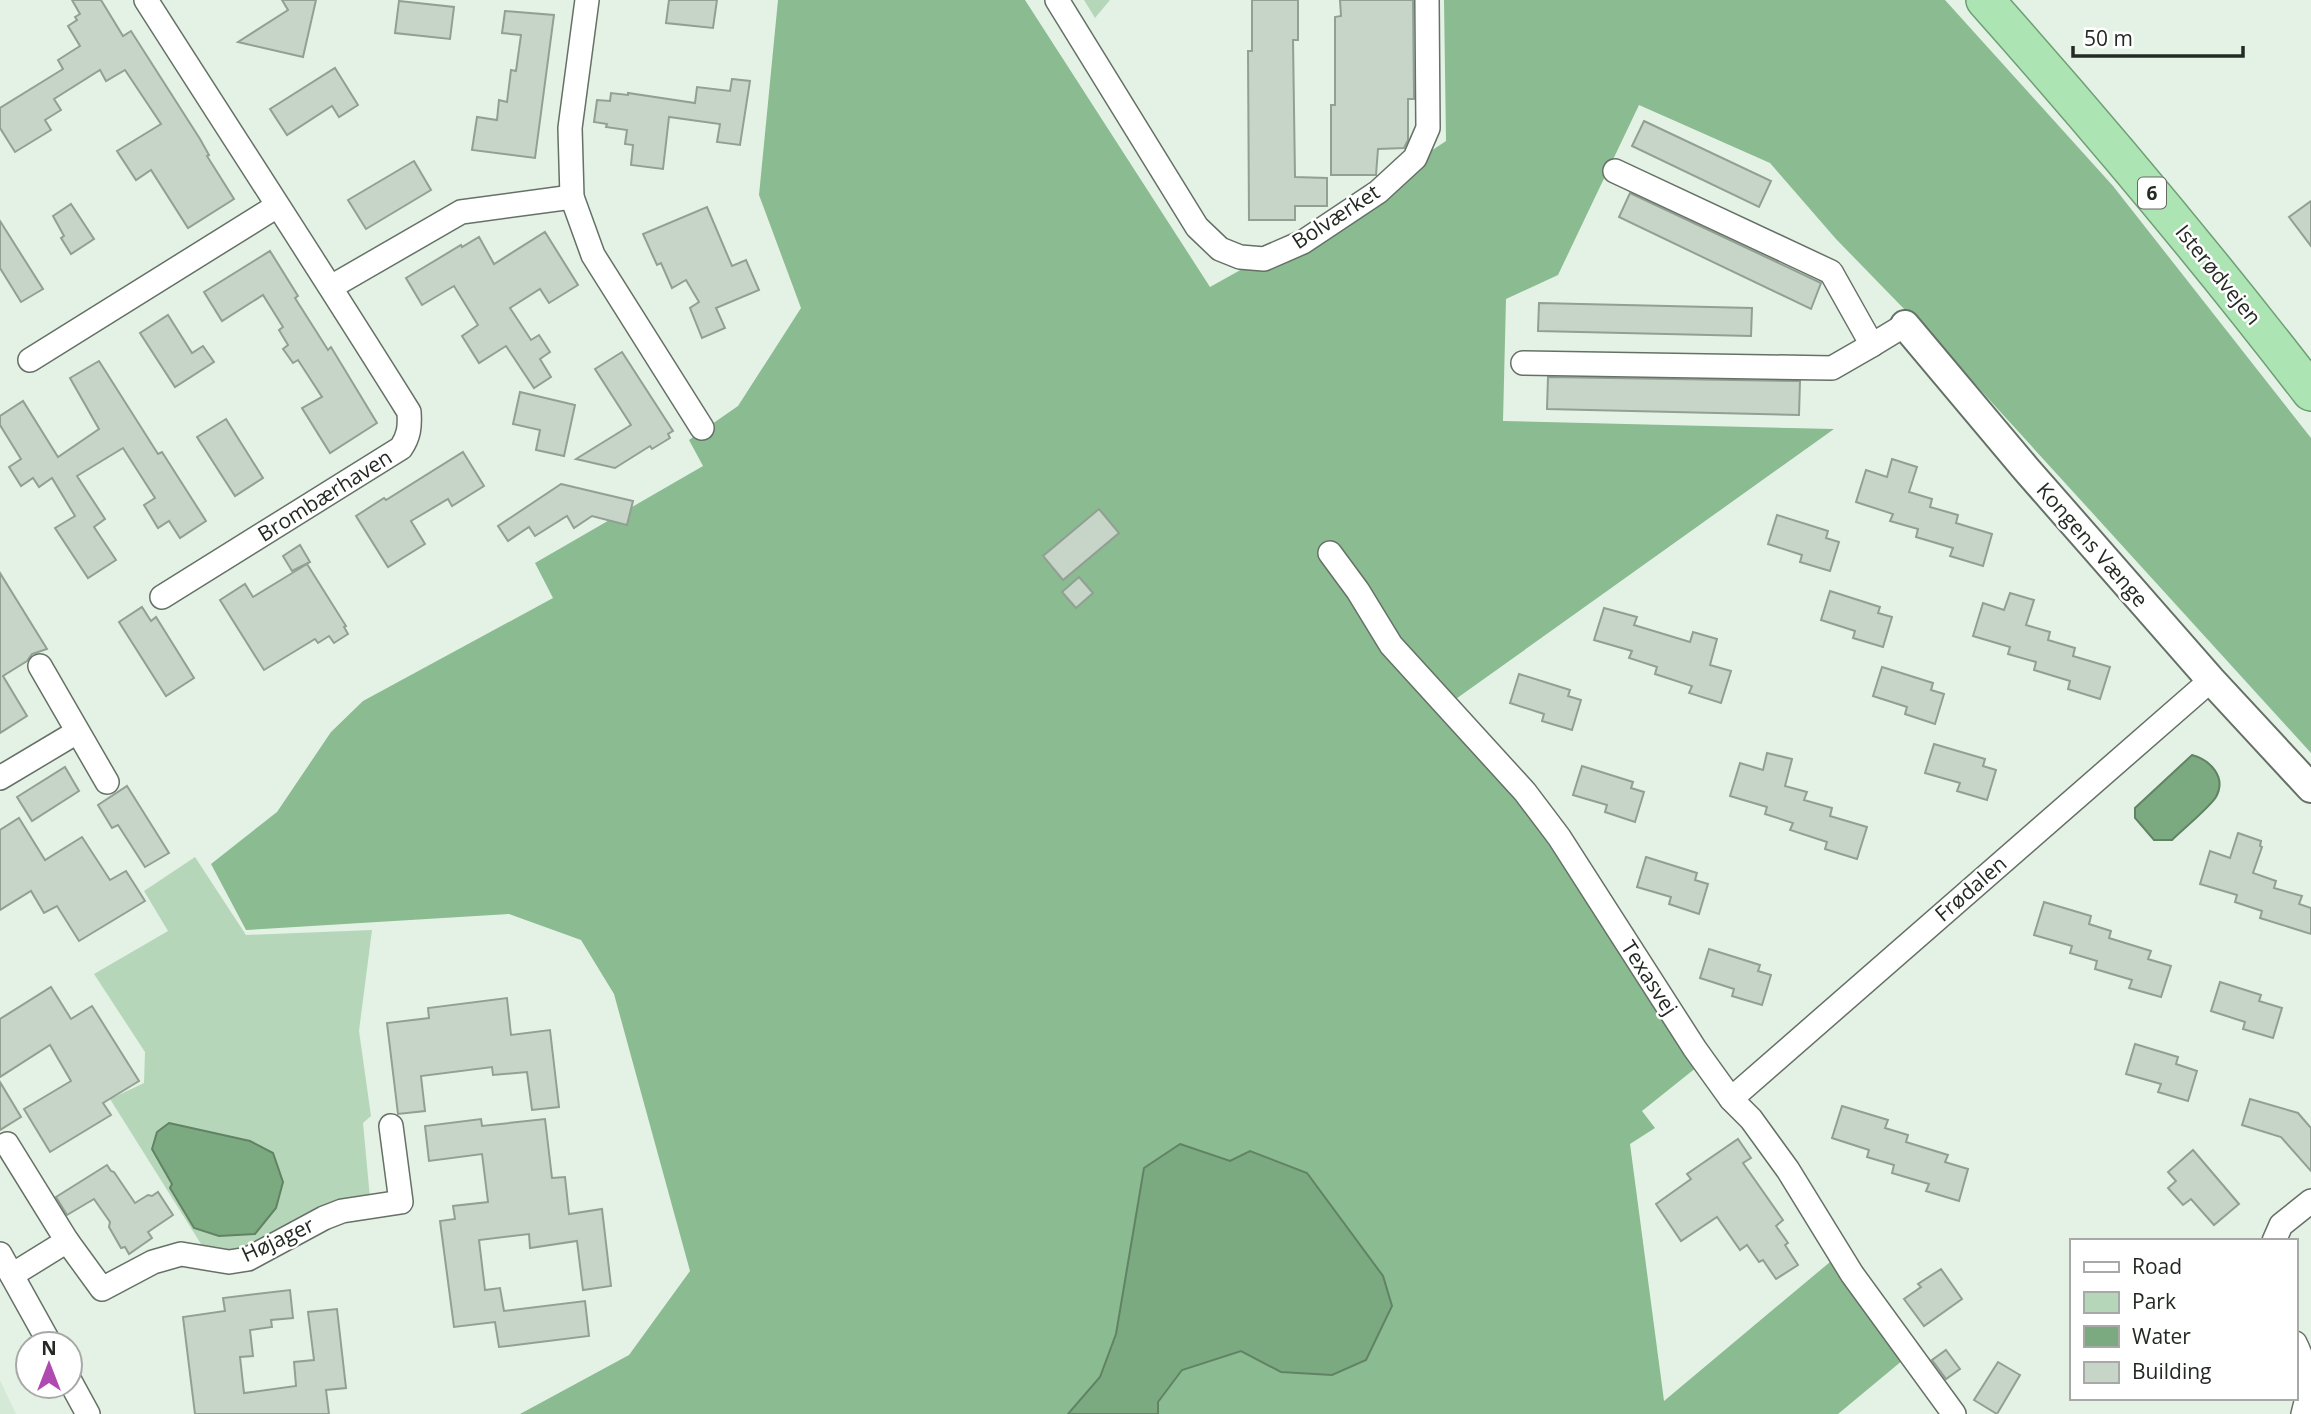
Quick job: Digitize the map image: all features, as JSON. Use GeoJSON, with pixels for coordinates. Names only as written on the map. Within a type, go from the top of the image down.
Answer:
{"type":"FeatureCollection","features":[{"type":"Feature","properties":{"kind":"highway","name":"Isterødvejen"},"geometry":{"type":"LineString","coordinates":[[1985,0],[2153,194],[2311,392]]}},
{"type":"Feature","properties":{"kind":"street","name":"Brombærhaven"},"geometry":{"type":"LineString","coordinates":[[146,0],[409,412],[410,427],[401,448],[162,597]]}},
{"type":"Feature","properties":{"kind":"street"},"geometry":{"type":"LineString","coordinates":[[587,0],[570,128],[572,197],[593,255],[702,428]]}},
{"type":"Feature","properties":{"kind":"street","name":"Bolværket"},"geometry":{"type":"LineString","coordinates":[[1057,0],[1196,227],[1220,249],[1240,257],[1264,259],[1303,242],[1378,192],[1415,158],[1428,128],[1427,0]]}},
{"type":"Feature","properties":{"kind":"street"},"geometry":{"type":"LineString","coordinates":[[1615,171],[1831,272],[1871,345]]}},
{"type":"Feature","properties":{"kind":"street"},"geometry":{"type":"LineString","coordinates":[[331,286],[461,212],[572,197]]}},
{"type":"Feature","properties":{"kind":"street"},"geometry":{"type":"LineString","coordinates":[[30,360],[277,206]]}},
{"type":"Feature","properties":{"kind":"street","name":"Kongens Vænge"},"geometry":{"type":"LineString","coordinates":[[1523,363],[1832,368],[1905,325],[2026,469],[2211,680],[2311,788]]}},
{"type":"Feature","properties":{"kind":"street","name":"Texasvej"},"geometry":{"type":"LineString","coordinates":[[1330,554],[1358,591],[1391,645],[1525,792],[1559,837],[1695,1049],[1788,1170],[1852,1274],[1954,1414]]}},
{"type":"Feature","properties":{"kind":"street"},"geometry":{"type":"LineString","coordinates":[[40,666],[107,782]]}},
{"type":"Feature","properties":{"kind":"street","name":"Frødalen"},"geometry":{"type":"LineString","coordinates":[[1731,1099],[2211,680]]}},
{"type":"Feature","properties":{"kind":"street"},"geometry":{"type":"LineString","coordinates":[[0,778],[77,732]]}},
{"type":"Feature","properties":{"kind":"street","name":"Højager"},"geometry":{"type":"LineString","coordinates":[[7,1144],[67,1241],[102,1289],[153,1262],[181,1254],[229,1262],[248,1259],[342,1211],[401,1202],[391,1126]]}},
{"type":"Feature","properties":{"kind":"street"},"geometry":{"type":"LineString","coordinates":[[2275,1239],[2281,1225],[2311,1201]]}},
{"type":"Feature","properties":{"kind":"street"},"geometry":{"type":"LineString","coordinates":[[12,1275],[67,1241]]}},
{"type":"Feature","properties":{"kind":"street"},"geometry":{"type":"LineString","coordinates":[[0,1254],[42,1330]]}},
{"type":"Feature","properties":{"kind":"street"},"geometry":{"type":"LineString","coordinates":[[2297,1347],[2305,1363],[2309,1387],[2303,1414]]}},
{"type":"Feature","properties":{"kind":"shaded area"},"geometry":{"type":"Polygon","coordinates":[[[778,0],[1025,0],[1210,287],[1312,230],[1446,141],[1444,0],[1945,0],[2113,186],[2311,438],[2311,753],[1944,350],[1836,239],[1770,163],[1639,105],[1558,275],[1506,299],[1503,421],[1834,429],[1453,701],[1697,1067],[1642,1111],[1655,1128],[1630,1144],[1664,1401],[1830,1262],[1903,1360],[1838,1414],[1158,1414],[1158,1402],[1182,1370],[1241,1351],[1281,1372],[1332,1375],[1366,1360],[1392,1306],[1230,1161],[1180,1144],[1144,1168],[1116,1334],[1100,1377],[1068,1414],[520,1414],[629,1355],[690,1271],[614,994],[581,940],[509,914],[246,930],[211,864],[277,812],[331,732],[363,701],[553,598],[535,563],[703,466],[689,440],[738,406],[801,308],[759,195],[778,0]]]}},
{"type":"Feature","properties":{"kind":"shaded area"},"geometry":{"type":"Polygon","coordinates":[[[0,1380],[16,1414],[0,1414],[0,1380]]]}},
{"type":"Feature","properties":{"kind":"green space"},"geometry":{"type":"Polygon","coordinates":[[[1084,0],[1110,0],[1095,18],[1084,0]]]}},
{"type":"Feature","properties":{"kind":"green space"},"geometry":{"type":"Polygon","coordinates":[[[195,857],[246,935],[372,930],[359,1031],[371,1116],[363,1123],[370,1198],[244,1251],[206,1252],[110,1099],[144,1083],[145,1052],[94,974],[168,931],[144,891],[195,857]]]}},
{"type":"Feature","properties":{"kind":"water"},"geometry":{"type":"Polygon","coordinates":[[[2192,755],[2199,757],[2215,770],[2219,783],[2216,797],[2172,840],[2154,840],[2135,818],[2135,808],[2192,755]]]}},
{"type":"Feature","properties":{"kind":"water"},"geometry":{"type":"Polygon","coordinates":[[[169,1123],[250,1141],[273,1153],[283,1182],[276,1208],[255,1234],[219,1236],[194,1228],[170,1188],[172,1184],[152,1149],[157,1132],[169,1123]]]}},
{"type":"Feature","properties":{"kind":"water"},"geometry":{"type":"Polygon","coordinates":[[[1180,1144],[1230,1161],[1250,1151],[1307,1173],[1383,1276],[1392,1306],[1366,1360],[1332,1375],[1281,1372],[1241,1351],[1182,1370],[1158,1402],[1158,1414],[1068,1414],[1100,1377],[1116,1334],[1144,1168],[1180,1144]]]}},
{"type":"Feature","properties":{"kind":"building"},"geometry":{"type":"Polygon","coordinates":[[[72,0],[101,0],[123,36],[131,31],[200,139],[209,155],[207,156],[234,199],[188,228],[151,170],[136,180],[117,151],[161,124],[125,70],[106,81],[100,70],[54,99],[61,110],[45,120],[51,130],[15,152],[0,128],[0,108],[63,69],[58,60],[80,46],[68,26],[77,20],[75,17],[80,14],[72,0]]]}},
{"type":"Feature","properties":{"kind":"building"},"geometry":{"type":"Polygon","coordinates":[[[282,0],[316,0],[303,57],[238,42],[288,10],[282,0]]]}},
{"type":"Feature","properties":{"kind":"building"},"geometry":{"type":"Polygon","coordinates":[[[669,0],[717,0],[713,28],[666,23],[669,0]]]}},
{"type":"Feature","properties":{"kind":"building"},"geometry":{"type":"Polygon","coordinates":[[[1252,0],[1298,0],[1298,40],[1293,40],[1295,177],[1327,178],[1327,206],[1295,206],[1295,220],[1249,220],[1248,51],[1252,51],[1252,0]]]}},
{"type":"Feature","properties":{"kind":"building"},"geometry":{"type":"Polygon","coordinates":[[[1340,0],[1413,0],[1414,99],[1408,99],[1408,140],[1404,148],[1378,149],[1376,175],[1331,175],[1331,105],[1335,105],[1335,17],[1341,16],[1340,0]]]}},
{"type":"Feature","properties":{"kind":"building"},"geometry":{"type":"Polygon","coordinates":[[[399,1],[454,7],[450,39],[395,33],[399,1]]]}},
{"type":"Feature","properties":{"kind":"building"},"geometry":{"type":"Polygon","coordinates":[[[505,11],[554,15],[535,158],[472,150],[477,117],[497,120],[499,100],[507,102],[511,70],[516,71],[521,35],[502,33],[505,11]]]}},
{"type":"Feature","properties":{"kind":"building"},"geometry":{"type":"Polygon","coordinates":[[[335,68],[358,105],[339,117],[332,106],[287,135],[270,109],[335,68]]]}},
{"type":"Feature","properties":{"kind":"building"},"geometry":{"type":"Polygon","coordinates":[[[732,79],[750,81],[740,145],[717,142],[720,124],[669,117],[663,169],[631,165],[633,145],[625,144],[627,130],[594,122],[597,100],[610,101],[611,93],[695,103],[697,87],[730,91],[732,79]]]}},
{"type":"Feature","properties":{"kind":"building"},"geometry":{"type":"Polygon","coordinates":[[[1644,121],[1771,181],[1759,207],[1632,146],[1644,121]]]}},
{"type":"Feature","properties":{"kind":"building"},"geometry":{"type":"Polygon","coordinates":[[[414,161],[431,190],[366,229],[348,200],[414,161]]]}},
{"type":"Feature","properties":{"kind":"building"},"geometry":{"type":"Polygon","coordinates":[[[1630,193],[1821,283],[1811,309],[1619,217],[1630,193]]]}},
{"type":"Feature","properties":{"kind":"building"},"geometry":{"type":"Polygon","coordinates":[[[2311,201],[2311,246],[2289,217],[2311,201]]]}},
{"type":"Feature","properties":{"kind":"building"},"geometry":{"type":"Polygon","coordinates":[[[71,204],[94,239],[71,254],[61,238],[64,236],[53,216],[71,204]]]}},
{"type":"Feature","properties":{"kind":"building"},"geometry":{"type":"Polygon","coordinates":[[[707,207],[732,266],[746,260],[759,290],[716,308],[725,328],[702,338],[690,308],[699,302],[686,280],[672,288],[661,263],[657,265],[643,234],[707,207]]]}},
{"type":"Feature","properties":{"kind":"building"},"geometry":{"type":"Polygon","coordinates":[[[0,221],[43,289],[21,302],[0,268],[0,221]]]}},
{"type":"Feature","properties":{"kind":"building"},"geometry":{"type":"Polygon","coordinates":[[[545,232],[578,285],[549,303],[540,289],[510,308],[531,340],[539,335],[550,352],[540,359],[551,377],[534,388],[506,346],[479,363],[462,336],[478,325],[454,286],[422,305],[406,278],[479,237],[494,264],[545,232]]]}},
{"type":"Feature","properties":{"kind":"building"},"geometry":{"type":"Polygon","coordinates":[[[270,251],[298,296],[295,298],[328,350],[331,347],[377,423],[330,453],[302,408],[322,397],[298,360],[293,363],[283,349],[288,345],[279,330],[283,327],[263,295],[222,321],[204,292],[270,251]]]}},
{"type":"Feature","properties":{"kind":"building"},"geometry":{"type":"Polygon","coordinates":[[[1539,303],[1752,308],[1751,336],[1538,331],[1539,303]]]}},
{"type":"Feature","properties":{"kind":"building"},"geometry":{"type":"Polygon","coordinates":[[[168,315],[192,353],[203,346],[214,362],[175,387],[140,333],[168,315]]]}},
{"type":"Feature","properties":{"kind":"building"},"geometry":{"type":"Polygon","coordinates":[[[622,352],[673,431],[668,434],[670,438],[652,449],[650,446],[615,468],[576,459],[631,425],[595,369],[622,352]]]}},
{"type":"Feature","properties":{"kind":"building"},"geometry":{"type":"Polygon","coordinates":[[[99,361],[158,454],[162,452],[206,521],[180,538],[169,521],[158,528],[144,505],[155,498],[123,448],[77,476],[105,519],[94,527],[116,560],[88,578],[55,528],[75,516],[52,478],[39,487],[33,478],[21,486],[9,467],[21,459],[0,425],[0,416],[23,401],[58,457],[99,429],[70,378],[99,361]]]}},
{"type":"Feature","properties":{"kind":"building"},"geometry":{"type":"Polygon","coordinates":[[[1548,377],[1800,381],[1799,415],[1547,409],[1548,377]]]}},
{"type":"Feature","properties":{"kind":"building"},"geometry":{"type":"Polygon","coordinates":[[[520,392],[575,405],[564,456],[536,450],[540,430],[513,424],[520,392]]]}},
{"type":"Feature","properties":{"kind":"building"},"geometry":{"type":"Polygon","coordinates":[[[226,419],[263,478],[235,496],[197,437],[226,419]]]}},
{"type":"Feature","properties":{"kind":"building"},"geometry":{"type":"Polygon","coordinates":[[[463,452],[484,486],[452,506],[448,499],[411,521],[425,544],[388,567],[356,516],[463,452]]]}},
{"type":"Feature","properties":{"kind":"building"},"geometry":{"type":"Polygon","coordinates":[[[1892,459],[1917,467],[1909,492],[1932,499],[1930,507],[1958,515],[1956,523],[1992,534],[1983,566],[1950,556],[1953,548],[1916,537],[1918,529],[1890,521],[1893,514],[1856,502],[1866,470],[1887,477],[1892,459]]]}},
{"type":"Feature","properties":{"kind":"building"},"geometry":{"type":"Polygon","coordinates":[[[561,484],[633,501],[627,525],[592,516],[574,528],[567,516],[535,536],[529,527],[508,541],[498,526],[561,484]]]}},
{"type":"Feature","properties":{"kind":"building"},"geometry":{"type":"Polygon","coordinates":[[[1099,509],[1119,533],[1063,580],[1043,556],[1099,509]]]}},
{"type":"Feature","properties":{"kind":"building"},"geometry":{"type":"Polygon","coordinates":[[[1777,515],[1828,531],[1826,538],[1839,542],[1830,571],[1800,562],[1802,555],[1768,544],[1777,515]]]}},
{"type":"Feature","properties":{"kind":"building"},"geometry":{"type":"Polygon","coordinates":[[[300,545],[310,562],[292,571],[283,556],[300,545]]]}},
{"type":"Feature","properties":{"kind":"building"},"geometry":{"type":"Polygon","coordinates":[[[307,564],[346,626],[344,627],[348,634],[334,643],[329,636],[318,643],[315,639],[264,670],[220,600],[245,584],[253,597],[307,564]]]}},
{"type":"Feature","properties":{"kind":"building"},"geometry":{"type":"Polygon","coordinates":[[[0,573],[47,649],[32,654],[27,661],[3,676],[27,716],[0,733],[0,573]]]}},
{"type":"Feature","properties":{"kind":"building"},"geometry":{"type":"Polygon","coordinates":[[[1079,577],[1093,593],[1076,608],[1062,592],[1079,577]]]}},
{"type":"Feature","properties":{"kind":"building"},"geometry":{"type":"Polygon","coordinates":[[[1830,591],[1880,607],[1878,613],[1892,617],[1883,647],[1853,638],[1855,631],[1821,620],[1830,591]]]}},
{"type":"Feature","properties":{"kind":"building"},"geometry":{"type":"Polygon","coordinates":[[[2010,593],[2034,600],[2026,625],[2050,632],[2048,640],[2075,648],[2073,656],[2110,667],[2100,699],[2068,689],[2070,681],[2034,670],[2036,662],[2008,654],[2010,647],[1973,636],[1983,603],[2004,610],[2010,593]]]}},
{"type":"Feature","properties":{"kind":"building"},"geometry":{"type":"Polygon","coordinates":[[[142,607],[151,621],[156,617],[194,678],[166,696],[119,622],[142,607]]]}},
{"type":"Feature","properties":{"kind":"building"},"geometry":{"type":"Polygon","coordinates":[[[1604,608],[1637,617],[1634,625],[1690,642],[1693,632],[1717,639],[1710,665],[1731,671],[1721,703],[1689,693],[1692,686],[1655,674],[1657,667],[1629,658],[1632,651],[1594,640],[1604,608]]]}},
{"type":"Feature","properties":{"kind":"building"},"geometry":{"type":"Polygon","coordinates":[[[1882,667],[1933,683],[1931,690],[1944,694],[1935,724],[1905,714],[1907,707],[1873,696],[1882,667]]]}},
{"type":"Feature","properties":{"kind":"building"},"geometry":{"type":"Polygon","coordinates":[[[1519,674],[1570,690],[1568,696],[1581,700],[1572,730],[1542,721],[1544,714],[1510,703],[1519,674]]]}},
{"type":"Feature","properties":{"kind":"building"},"geometry":{"type":"Polygon","coordinates":[[[1934,744],[1985,759],[1983,766],[1996,770],[1987,800],[1957,791],[1960,783],[1925,773],[1934,744]]]}},
{"type":"Feature","properties":{"kind":"building"},"geometry":{"type":"Polygon","coordinates":[[[1767,753],[1792,759],[1785,786],[1807,792],[1804,800],[1832,808],[1830,816],[1867,827],[1857,859],[1825,849],[1827,842],[1790,830],[1793,823],[1765,814],[1767,807],[1730,796],[1740,763],[1763,770],[1767,753]]]}},
{"type":"Feature","properties":{"kind":"building"},"geometry":{"type":"Polygon","coordinates":[[[1582,766],[1633,782],[1631,788],[1644,792],[1635,822],[1605,812],[1607,805],[1573,795],[1582,766]]]}},
{"type":"Feature","properties":{"kind":"building"},"geometry":{"type":"Polygon","coordinates":[[[65,767],[79,791],[32,821],[17,797],[65,767]]]}},
{"type":"Feature","properties":{"kind":"building"},"geometry":{"type":"Polygon","coordinates":[[[127,786],[169,853],[145,867],[118,825],[112,828],[98,805],[127,786]]]}},
{"type":"Feature","properties":{"kind":"building"},"geometry":{"type":"Polygon","coordinates":[[[19,818],[45,860],[82,837],[110,880],[126,871],[145,901],[79,941],[57,906],[44,913],[31,891],[0,910],[0,830],[19,818]]]}},
{"type":"Feature","properties":{"kind":"building"},"geometry":{"type":"Polygon","coordinates":[[[2238,833],[2261,841],[2262,847],[2253,873],[2276,881],[2274,888],[2302,896],[2299,904],[2311,908],[2311,934],[2260,918],[2262,911],[2235,902],[2237,895],[2200,884],[2210,851],[2230,858],[2238,833]]]}},
{"type":"Feature","properties":{"kind":"building"},"geometry":{"type":"Polygon","coordinates":[[[1646,857],[1697,873],[1695,880],[1708,884],[1699,914],[1669,904],[1671,897],[1637,887],[1646,857]]]}},
{"type":"Feature","properties":{"kind":"building"},"geometry":{"type":"Polygon","coordinates":[[[2044,902],[2091,916],[2089,924],[2111,931],[2109,938],[2151,951],[2148,959],[2171,966],[2161,997],[2129,988],[2132,980],[2095,969],[2097,961],[2070,953],[2072,946],[2034,935],[2044,902]]]}},
{"type":"Feature","properties":{"kind":"building"},"geometry":{"type":"Polygon","coordinates":[[[1709,949],[1760,965],[1758,971],[1771,975],[1762,1005],[1732,996],[1734,989],[1700,978],[1709,949]]]}},
{"type":"Feature","properties":{"kind":"building"},"geometry":{"type":"Polygon","coordinates":[[[2220,982],[2261,995],[2259,1001],[2282,1008],[2273,1038],[2243,1029],[2245,1022],[2211,1011],[2220,982]]]}},
{"type":"Feature","properties":{"kind":"building"},"geometry":{"type":"Polygon","coordinates":[[[51,987],[71,1019],[92,1006],[139,1081],[103,1103],[111,1115],[50,1152],[24,1109],[71,1081],[50,1045],[0,1077],[0,1019],[51,987]]]}},
{"type":"Feature","properties":{"kind":"building"},"geometry":{"type":"Polygon","coordinates":[[[507,998],[511,1035],[550,1030],[559,1107],[532,1110],[527,1072],[493,1075],[492,1067],[421,1076],[425,1111],[398,1114],[387,1023],[429,1018],[428,1008],[507,998]]]}},
{"type":"Feature","properties":{"kind":"building"},"geometry":{"type":"Polygon","coordinates":[[[2135,1044],[2178,1057],[2176,1064],[2197,1071],[2188,1101],[2158,1092],[2161,1084],[2126,1074],[2135,1044]]]}},
{"type":"Feature","properties":{"kind":"building"},"geometry":{"type":"Polygon","coordinates":[[[0,1082],[21,1117],[0,1130],[0,1082]]]}},
{"type":"Feature","properties":{"kind":"building"},"geometry":{"type":"Polygon","coordinates":[[[2250,1099],[2298,1113],[2311,1128],[2311,1171],[2281,1137],[2242,1125],[2250,1099]]]}},
{"type":"Feature","properties":{"kind":"building"},"geometry":{"type":"Polygon","coordinates":[[[1842,1106],[1888,1120],[1885,1128],[1908,1135],[1906,1142],[1948,1155],[1945,1162],[1968,1169],[1959,1201],[1926,1191],[1929,1184],[1892,1173],[1894,1165],[1867,1157],[1869,1150],[1832,1138],[1842,1106]]]}},
{"type":"Feature","properties":{"kind":"building"},"geometry":{"type":"Polygon","coordinates":[[[481,1119],[482,1126],[545,1119],[552,1178],[565,1177],[569,1214],[602,1209],[611,1286],[583,1290],[577,1241],[530,1248],[529,1234],[479,1240],[485,1290],[500,1288],[504,1311],[585,1301],[589,1336],[499,1347],[495,1322],[454,1327],[440,1221],[455,1219],[453,1206],[488,1202],[482,1154],[429,1161],[425,1126],[481,1119]]]}},
{"type":"Feature","properties":{"kind":"building"},"geometry":{"type":"Polygon","coordinates":[[[1738,1139],[1751,1158],[1743,1163],[1783,1220],[1776,1226],[1798,1265],[1776,1279],[1763,1260],[1759,1262],[1747,1245],[1740,1250],[1717,1217],[1681,1241],[1656,1204],[1691,1179],[1687,1174],[1738,1139]]]}},
{"type":"Feature","properties":{"kind":"building"},"geometry":{"type":"Polygon","coordinates":[[[2193,1150],[2239,1204],[2214,1225],[2191,1199],[2183,1205],[2168,1188],[2176,1181],[2168,1172],[2193,1150]]]}},
{"type":"Feature","properties":{"kind":"building"},"geometry":{"type":"Polygon","coordinates":[[[107,1165],[135,1203],[158,1192],[173,1215],[148,1232],[152,1238],[129,1254],[125,1247],[121,1248],[109,1227],[110,1222],[94,1199],[67,1215],[56,1197],[107,1165]]]}},
{"type":"Feature","properties":{"kind":"building"},"geometry":{"type":"Polygon","coordinates":[[[1941,1269],[1962,1299],[1924,1326],[1904,1299],[1921,1287],[1918,1284],[1941,1269]]]}},
{"type":"Feature","properties":{"kind":"building"},"geometry":{"type":"Polygon","coordinates":[[[290,1290],[293,1318],[271,1320],[272,1327],[250,1330],[253,1356],[240,1357],[244,1393],[296,1386],[294,1362],[314,1360],[308,1312],[337,1309],[346,1388],[326,1390],[329,1414],[195,1414],[183,1317],[225,1311],[223,1298],[290,1290]]]}},
{"type":"Feature","properties":{"kind":"building"},"geometry":{"type":"Polygon","coordinates":[[[1946,1350],[1960,1369],[1946,1379],[1932,1360],[1946,1350]]]}},
{"type":"Feature","properties":{"kind":"building"},"geometry":{"type":"Polygon","coordinates":[[[1998,1362],[2020,1375],[1997,1414],[1974,1400],[1998,1362]]]}}]}
